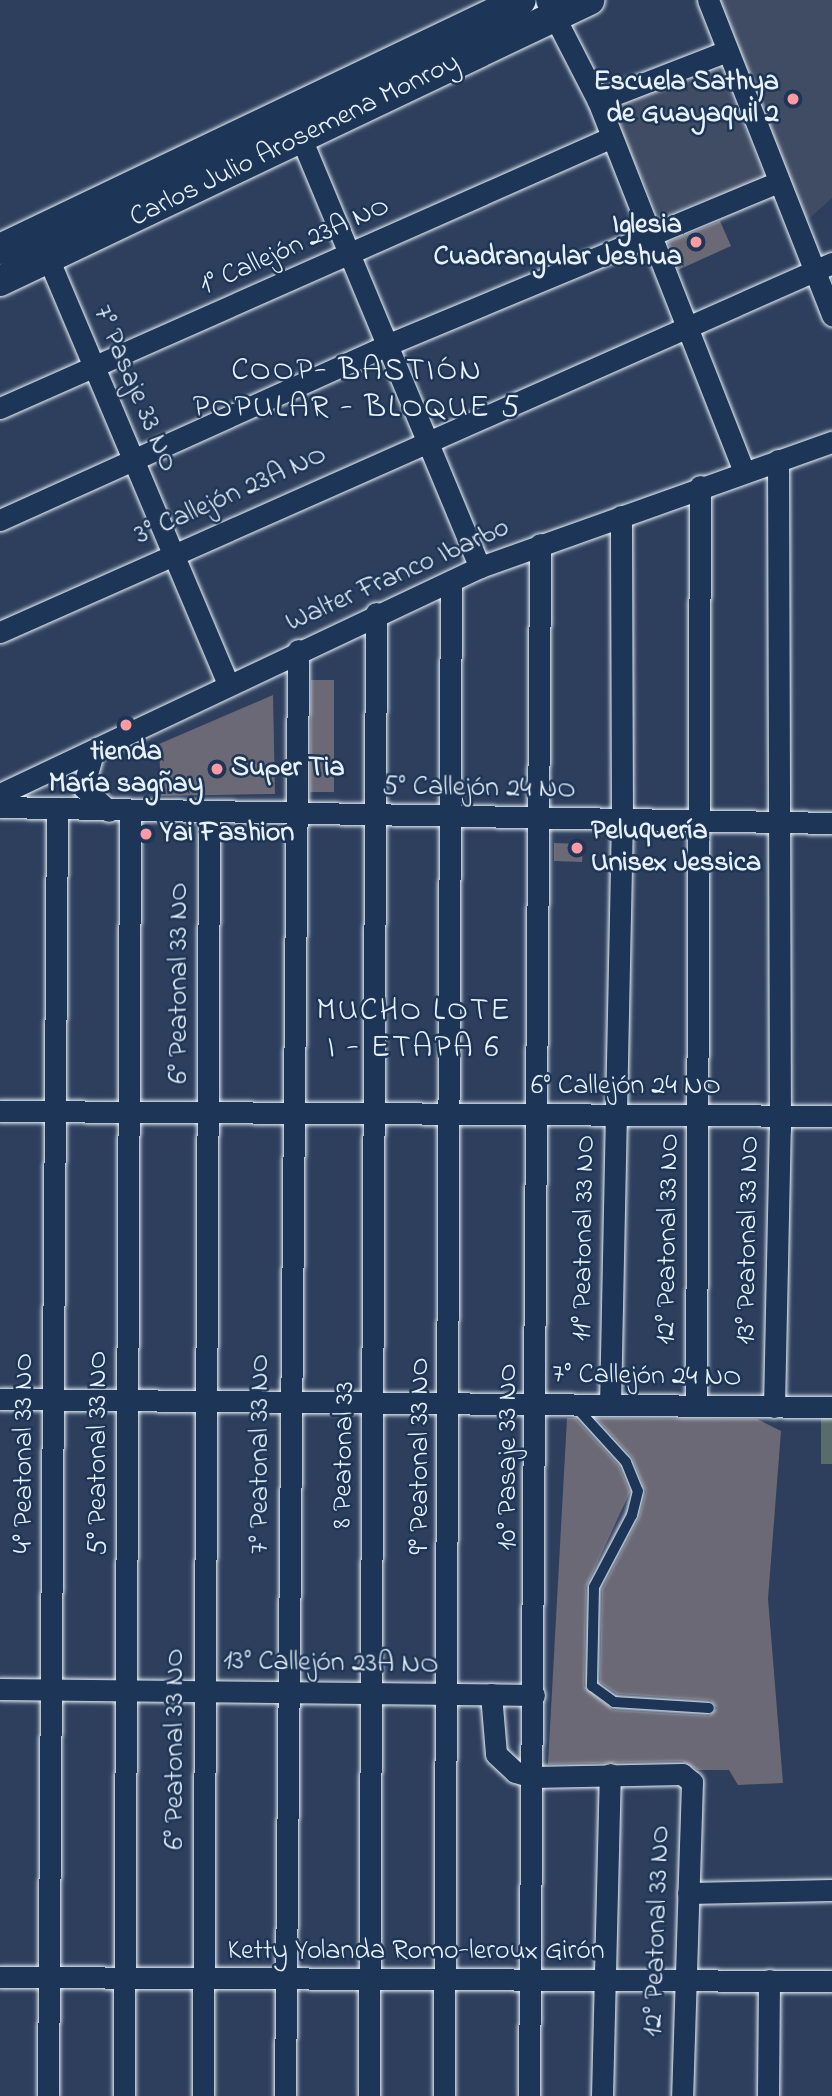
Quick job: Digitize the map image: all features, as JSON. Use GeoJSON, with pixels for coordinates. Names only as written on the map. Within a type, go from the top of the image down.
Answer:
{"type":"FeatureCollection","features":[{"type":"Feature","properties":{"kind":"main road","name":"Carlos Julio Arosemena Monroy"},"geometry":{"type":"LineString","coordinates":[[0,249],[521,0]]}},
{"type":"Feature","properties":{"kind":"main road","name":"Carlos Julio Arosemena Monroy"},"geometry":{"type":"LineString","coordinates":[[0,281],[302,138],[549,9],[589,0]]}},
{"type":"Feature","properties":{"kind":"street"},"geometry":{"type":"LineString","coordinates":[[708,0],[779,182],[824,267],[832,315]]}},
{"type":"Feature","properties":{"kind":"street"},"geometry":{"type":"LineString","coordinates":[[549,9],[597,101],[652,232],[744,472]]}},
{"type":"Feature","properties":{"kind":"street"},"geometry":{"type":"LineString","coordinates":[[597,101],[727,51]]}},
{"type":"Feature","properties":{"kind":"street","name":"1° Callejón 23A NO"},"geometry":{"type":"LineString","coordinates":[[0,408],[612,137]]}},
{"type":"Feature","properties":{"kind":"street"},"geometry":{"type":"LineString","coordinates":[[302,138],[352,252],[480,567]]}},
{"type":"Feature","properties":{"kind":"street"},"geometry":{"type":"LineString","coordinates":[[0,520],[389,344],[652,232],[779,182]]}},
{"type":"Feature","properties":{"kind":"street","name":"7° Pasaje 33 NO"},"geometry":{"type":"LineString","coordinates":[[37,231],[228,685]]}},
{"type":"Feature","properties":{"kind":"street","name":"3° Callejón 23A NO"},"geometry":{"type":"LineString","coordinates":[[0,632],[173,552],[824,267]]}},
{"type":"Feature","properties":{"kind":"street","name":"Walter Franco Ibarbo"},"geometry":{"type":"LineString","coordinates":[[0,794],[93,753],[376,613],[480,567],[700,486],[832,442]]}},
{"type":"Feature","properties":{"kind":"street","name":"13° Peatonal 33 NO"},"geometry":{"type":"LineString","coordinates":[[774,1407],[779,1116],[775,823],[778,460]]}},
{"type":"Feature","properties":{"kind":"street","name":"12° Peatonal 33 NO"},"geometry":{"type":"LineString","coordinates":[[696,1406],[698,1116],[694,820],[700,486]]}},
{"type":"Feature","properties":{"kind":"street","name":"11° Peatonal 33 NO"},"geometry":{"type":"LineString","coordinates":[[610,1405],[622,819],[621,516]]}},
{"type":"Feature","properties":{"kind":"street","name":"10° Pasaje 33 NO"},"geometry":{"type":"LineString","coordinates":[[529,2096],[542,818],[540,544]]}},
{"type":"Feature","properties":{"kind":"street","name":"9° Peatonal 33 NO"},"geometry":{"type":"LineString","coordinates":[[444,2096],[454,817],[451,581]]}},
{"type":"Feature","properties":{"kind":"street","name":"8 Peatonal 33"},"geometry":{"type":"LineString","coordinates":[[369,2096],[376,613]]}},
{"type":"Feature","properties":{"kind":"street","name":"7° Peatonal 33 NO"},"geometry":{"type":"LineString","coordinates":[[285,2096],[291,1113],[298,650]]}},
{"type":"Feature","properties":{"kind":"street"},"geometry":{"type":"LineString","coordinates":[[93,753],[83,787],[119,811]]}},
{"type":"Feature","properties":{"kind":"street","name":"5° Callejón 24 NO"},"geometry":{"type":"LineString","coordinates":[[0,807],[832,823]]}},
{"type":"Feature","properties":{"kind":"street","name":"4° Peatonal 33 NO"},"geometry":{"type":"LineString","coordinates":[[48,2096],[57,810]]}},
{"type":"Feature","properties":{"kind":"street","name":"5° Peatonal 33 NO"},"geometry":{"type":"LineString","coordinates":[[119,811],[129,1112],[124,2096]]}},
{"type":"Feature","properties":{"kind":"street","name":"6° Peatonal 33 NO"},"geometry":{"type":"LineString","coordinates":[[203,2096],[209,812]]}},
{"type":"Feature","properties":{"kind":"street","name":"6° Callejón 24 NO"},"geometry":{"type":"LineString","coordinates":[[0,1111],[832,1116]]}},
{"type":"Feature","properties":{"kind":"street","name":"7° Callejón 24 NO"},"geometry":{"type":"LineString","coordinates":[[0,1399],[832,1407]]}},
{"type":"Feature","properties":{"kind":"street","name":"13° Callejón 23A NO"},"geometry":{"type":"LineString","coordinates":[[0,1689],[534,1695]]}},
{"type":"Feature","properties":{"kind":"street"},"geometry":{"type":"LineString","coordinates":[[491,1694],[496,1754],[504,1765],[533,1777],[610,1774],[602,2096]]}},
{"type":"Feature","properties":{"kind":"street","name":"12° Peatonal 33 NO"},"geometry":{"type":"LineString","coordinates":[[610,1774],[682,1774],[692,1782],[683,1981],[682,2096]]}},
{"type":"Feature","properties":{"kind":"street"},"geometry":{"type":"LineString","coordinates":[[688,1893],[832,1891]]}},
{"type":"Feature","properties":{"kind":"street","name":"Ketty Yolanda Romo-leroux Girón"},"geometry":{"type":"LineString","coordinates":[[0,1977],[832,1981]]}},
{"type":"Feature","properties":{"kind":"street"},"geometry":{"type":"LineString","coordinates":[[768,2096],[769,1980]]}},
{"type":"Feature","properties":{"kind":"lane"},"geometry":{"type":"LineString","coordinates":[[575,1405],[626,1462],[638,1491],[632,1515],[594,1587],[592,1686],[614,1702],[709,1708]]}},
{"type":"Feature","properties":{"kind":"shaded area","name":"Escuela Sathya de Guayaquil 2"},"geometry":{"type":"Polygon","coordinates":[[[715,0],[832,0],[832,198],[804,223],[715,0]]]}},
{"type":"Feature","properties":{"kind":"shaded area"},"geometry":{"type":"Polygon","coordinates":[[[716,62],[765,178],[659,217],[610,106],[716,62]]]}},
{"type":"Feature","properties":{"kind":"green space"},"geometry":{"type":"Polygon","coordinates":[[[821,1412],[832,1412],[832,1464],[821,1464],[821,1412]]]}},
{"type":"Feature","properties":{"kind":"building","name":"Iglesia Cuadrangular Jeshua"},"geometry":{"type":"Polygon","coordinates":[[[720,221],[731,246],[678,270],[668,242],[720,221]]]}},
{"type":"Feature","properties":{"kind":"building"},"geometry":{"type":"Polygon","coordinates":[[[311,680],[334,680],[334,792],[310,792],[311,680]]]}},
{"type":"Feature","properties":{"kind":"building","name":"Super Tia"},"geometry":{"type":"Polygon","coordinates":[[[273,695],[275,794],[161,796],[159,744],[273,695]]]}},
{"type":"Feature","properties":{"kind":"building"},"geometry":{"type":"Polygon","coordinates":[[[554,843],[583,844],[582,862],[554,861],[554,843]]]}},
{"type":"Feature","properties":{"kind":"building"},"geometry":{"type":"Polygon","coordinates":[[[567,1418],[575,1418],[619,1466],[630,1492],[586,1587],[584,1686],[613,1710],[709,1716],[717,1708],[710,1700],[617,1694],[600,1682],[602,1589],[639,1518],[646,1492],[632,1457],[596,1418],[757,1419],[781,1431],[768,1599],[783,1783],[738,1785],[729,1770],[698,1770],[682,1761],[548,1764],[567,1418]]]}},
{"type":"Feature","properties":{"kind":"place","name":"Escuela Sathya de Guayaquil 2"},"geometry":{"type":"Point","coordinates":[793,99]}},
{"type":"Feature","properties":{"kind":"place","name":"Iglesia Cuadrangular Jeshua"},"geometry":{"type":"Point","coordinates":[696,242]}},
{"type":"Feature","properties":{"kind":"place","name":"tienda María sagñay"},"geometry":{"type":"Point","coordinates":[126,725]}},
{"type":"Feature","properties":{"kind":"place","name":"Super Tia"},"geometry":{"type":"Point","coordinates":[217,769]}},
{"type":"Feature","properties":{"kind":"place","name":"Yai Fashion"},"geometry":{"type":"Point","coordinates":[146,834]}},
{"type":"Feature","properties":{"kind":"place","name":"Peluquería Unisex Jessica"},"geometry":{"type":"Point","coordinates":[577,848]}},
{"type":"Feature","properties":{"kind":"district","name":"COOP- BASTIÓN POPULAR - BLOQUE 5"},"geometry":{"type":"Point","coordinates":[357,392]}},
{"type":"Feature","properties":{"kind":"district","name":"MUCHO LOTE I - ETAPA 6"},"geometry":{"type":"Point","coordinates":[414,1032]}}]}
